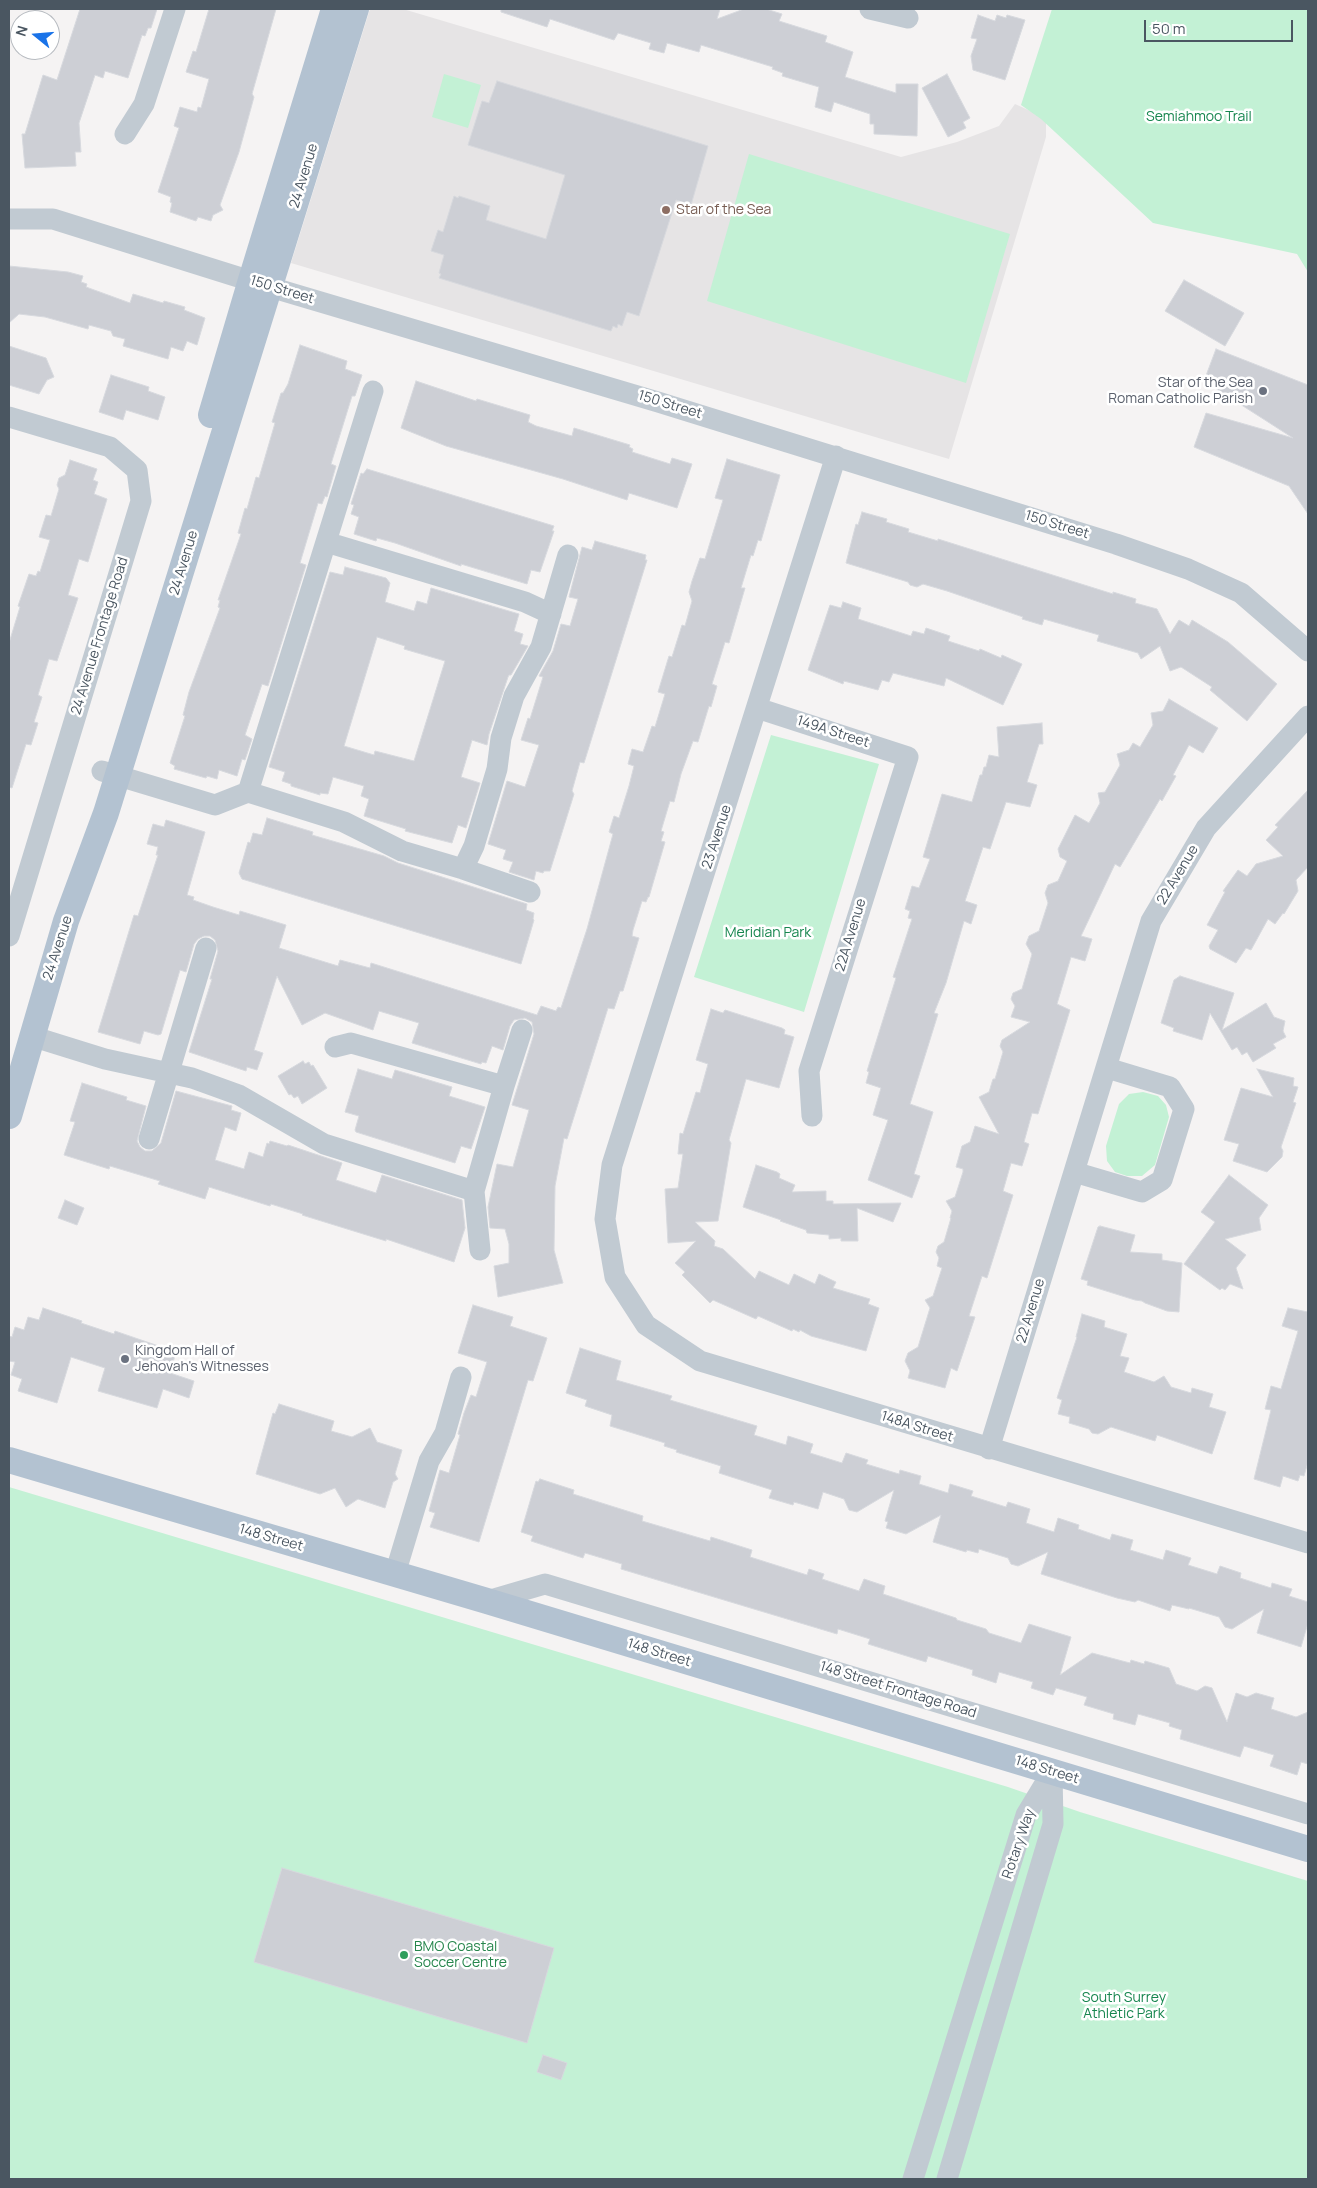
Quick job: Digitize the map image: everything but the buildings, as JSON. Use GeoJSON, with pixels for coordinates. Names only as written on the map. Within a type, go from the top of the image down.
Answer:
{"type":"FeatureCollection","features":[{"type":"Feature","properties":{"kind":"main road","name":"24 Avenue"},"geometry":{"type":"LineString","coordinates":[[9,1066],[110,774],[260,283],[334,9]]}},
{"type":"Feature","properties":{"kind":"main road","name":"24 Avenue"},"geometry":{"type":"LineString","coordinates":[[260,283],[356,9]]}},
{"type":"Feature","properties":{"kind":"main road","name":"24 Avenue"},"geometry":{"type":"LineString","coordinates":[[9,1116],[66,921],[106,812],[110,774]]}},
{"type":"Feature","properties":{"kind":"main road","name":"148 Street"},"geometry":{"type":"LineString","coordinates":[[9,1460],[487,1601],[1308,1849]]}},
{"type":"Feature","properties":{"kind":"street"},"geometry":{"type":"LineString","coordinates":[[125,134],[144,104],[175,9]]}},
{"type":"Feature","properties":{"kind":"street"},"geometry":{"type":"LineString","coordinates":[[870,9],[908,18]]}},
{"type":"Feature","properties":{"kind":"street","name":"150 Street"},"geometry":{"type":"LineString","coordinates":[[9,219],[53,218],[260,283],[836,456],[1116,544],[1188,569],[1241,593],[1308,651]]}},
{"type":"Feature","properties":{"kind":"street"},"geometry":{"type":"LineString","coordinates":[[248,792],[373,391]]}},
{"type":"Feature","properties":{"kind":"street","name":"24 Avenue Frontage Road"},"geometry":{"type":"LineString","coordinates":[[9,417],[110,447],[137,470],[141,501],[9,936]]}},
{"type":"Feature","properties":{"kind":"street","name":"23 Avenue"},"geometry":{"type":"LineString","coordinates":[[604,1219],[612,1165],[836,456]]}},
{"type":"Feature","properties":{"kind":"street"},"geometry":{"type":"LineString","coordinates":[[326,542],[525,602],[551,614]]}},
{"type":"Feature","properties":{"kind":"street"},"geometry":{"type":"LineString","coordinates":[[463,869],[474,846],[497,769],[501,738],[514,696],[541,647],[568,555]]}},
{"type":"Feature","properties":{"kind":"street","name":"149A Street"},"geometry":{"type":"LineString","coordinates":[[757,708],[908,756]]}},
{"type":"Feature","properties":{"kind":"street","name":"22 Avenue"},"geometry":{"type":"LineString","coordinates":[[989,1449],[1151,921],[1206,828],[1308,716]]}},
{"type":"Feature","properties":{"kind":"street","name":"22A Avenue"},"geometry":{"type":"LineString","coordinates":[[812,1116],[809,1071],[908,756]]}},
{"type":"Feature","properties":{"kind":"street"},"geometry":{"type":"LineString","coordinates":[[110,774],[215,805],[248,792],[344,822],[402,851],[530,892]]}},
{"type":"Feature","properties":{"kind":"street"},"geometry":{"type":"LineString","coordinates":[[149,1138],[206,948]]}},
{"type":"Feature","properties":{"kind":"street"},"geometry":{"type":"LineString","coordinates":[[480,1250],[474,1191],[522,1030]]}},
{"type":"Feature","properties":{"kind":"street"},"geometry":{"type":"LineString","coordinates":[[31,1036],[105,1059],[192,1078],[239,1095],[324,1144],[474,1191]]}},
{"type":"Feature","properties":{"kind":"street"},"geometry":{"type":"LineString","coordinates":[[335,1048],[351,1043],[504,1086]]}},
{"type":"Feature","properties":{"kind":"street"},"geometry":{"type":"LineString","coordinates":[[1074,1172],[1142,1192],[1162,1180],[1182,1118],[1184,1109],[1170,1087],[1107,1068]]}},
{"type":"Feature","properties":{"kind":"street","name":"148A Street"},"geometry":{"type":"LineString","coordinates":[[604,1219],[615,1277],[646,1326],[700,1361],[1308,1544]]}},
{"type":"Feature","properties":{"kind":"street"},"geometry":{"type":"LineString","coordinates":[[395,1574],[429,1460],[445,1433],[461,1377]]}},
{"type":"Feature","properties":{"kind":"street","name":"148 Street Frontage Road"},"geometry":{"type":"LineString","coordinates":[[487,1601],[545,1584],[1308,1814]]}},
{"type":"Feature","properties":{"kind":"street","name":"Rotary Way"},"geometry":{"type":"LineString","coordinates":[[914,2179],[1026,1815],[1052,1772]]}},
{"type":"Feature","properties":{"kind":"street","name":"Rotary Way"},"geometry":{"type":"LineString","coordinates":[[948,2179],[1053,1824],[1052,1772]]}},
{"type":"Feature","properties":{"kind":"shaded area","name":"Star of the Sea"},"geometry":{"type":"Polygon","coordinates":[[[370,9],[403,9],[901,157],[957,142],[999,126],[1015,104],[1046,118],[1046,137],[949,459],[291,263],[370,9]]]}},
{"type":"Feature","properties":{"kind":"green space","name":"Semiahmoo Trail"},"geometry":{"type":"Polygon","coordinates":[[[1052,9],[1308,9],[1308,272],[1297,254],[1153,223],[1041,119],[1021,105],[1052,9]]]}},
{"type":"Feature","properties":{"kind":"green space"},"geometry":{"type":"Polygon","coordinates":[[[444,74],[481,85],[468,128],[432,117],[444,74]]]}},
{"type":"Feature","properties":{"kind":"green space"},"geometry":{"type":"Polygon","coordinates":[[[749,154],[1010,234],[966,383],[707,301],[749,154]]]}},
{"type":"Feature","properties":{"kind":"green space","name":"Meridian Park"},"geometry":{"type":"Polygon","coordinates":[[[771,735],[879,764],[804,1012],[694,977],[771,735]]]}},
{"type":"Feature","properties":{"kind":"green space"},"geometry":{"type":"Polygon","coordinates":[[[1143,1092],[1158,1096],[1166,1105],[1169,1117],[1155,1165],[1142,1176],[1127,1176],[1115,1172],[1107,1161],[1106,1146],[1119,1104],[1129,1094],[1143,1092]]]}},
{"type":"Feature","properties":{"kind":"green space","name":"South Surrey Athletic Park"},"geometry":{"type":"Polygon","coordinates":[[[9,1487],[1008,1787],[1080,1812],[1308,1881],[1308,2179],[9,2179],[9,1487]]]}},
{"type":"Feature","properties":{"kind":"place","name":"Star of the Sea"},"geometry":{"type":"Point","coordinates":[666,210]}},
{"type":"Feature","properties":{"kind":"place","name":"Star of the Sea Roman Catholic Parish"},"geometry":{"type":"Point","coordinates":[1263,391]}},
{"type":"Feature","properties":{"kind":"place","name":"Kingdom Hall of Jehovah's Witnesses"},"geometry":{"type":"Point","coordinates":[125,1359]}},
{"type":"Feature","properties":{"kind":"place","name":"BMO Coastal Soccer Centre"},"geometry":{"type":"Point","coordinates":[404,1955]}}]}
